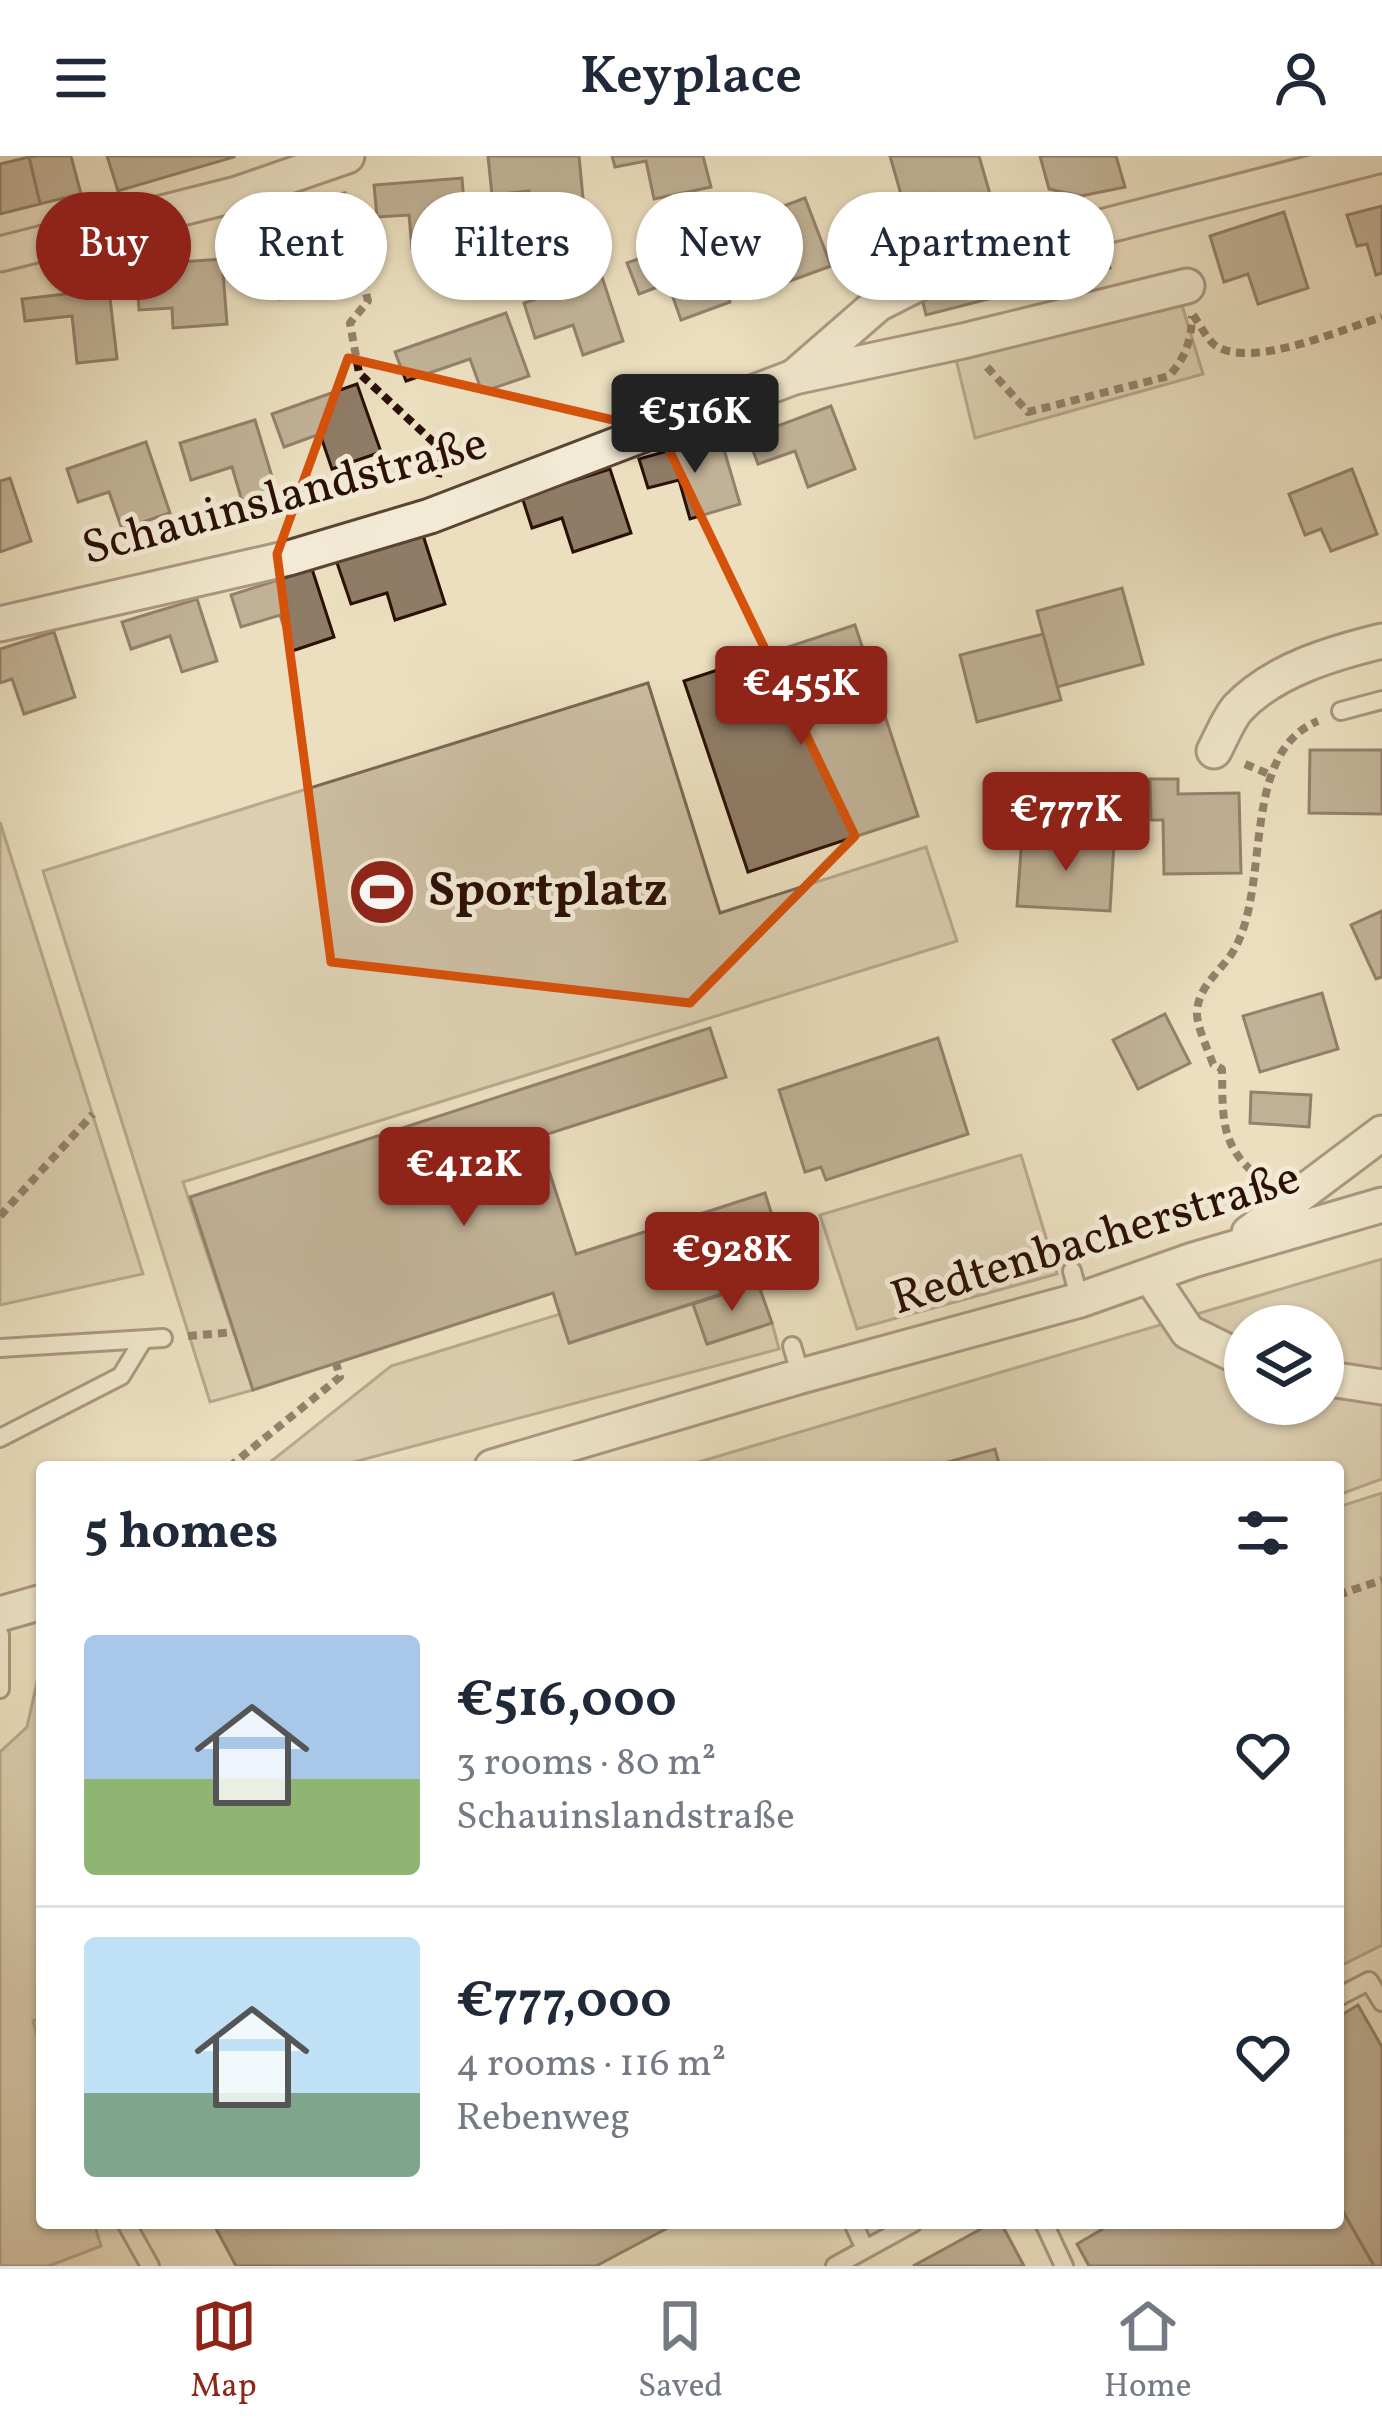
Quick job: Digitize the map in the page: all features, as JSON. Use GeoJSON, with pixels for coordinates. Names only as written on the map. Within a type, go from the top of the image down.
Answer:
{"type":"FeatureCollection","features":[{"type":"Feature","properties":{"kind":"street","name":"Schauinslandstraße"},"geometry":{"type":"LineString","coordinates":[[794,377],[878,304],[957,264],[1378,156]]}},
{"type":"Feature","properties":{"kind":"street"},"geometry":{"type":"LineString","coordinates":[[0,254],[237,194],[340,159]]}},
{"type":"Feature","properties":{"kind":"street","name":"Schauinslandstraße"},"geometry":{"type":"LineString","coordinates":[[0,624],[289,558],[430,517],[794,377],[1190,300]]}},
{"type":"Feature","properties":{"kind":"street"},"geometry":{"type":"LineString","coordinates":[[1214,751],[1237,710],[1277,679],[1332,653],[1382,640]]}},
{"type":"Feature","properties":{"kind":"street"},"geometry":{"type":"LineString","coordinates":[[1193,1260],[1227,1247],[1382,1133]]}},
{"type":"Feature","properties":{"kind":"street","name":"Redtenbacherstraße"},"geometry":{"type":"LineString","coordinates":[[531,1461],[797,1360],[1076,1286],[1150,1277],[1382,1205]]}},
{"type":"Feature","properties":{"kind":"street"},"geometry":{"type":"LineString","coordinates":[[1150,1277],[1188,1332],[1224,1350]]}},
{"type":"Feature","properties":{"kind":"street"},"geometry":{"type":"LineString","coordinates":[[1344,1381],[1382,1387]]}},
{"type":"Feature","properties":{"kind":"street"},"geometry":{"type":"LineString","coordinates":[[0,1614],[36,1604]]}},
{"type":"Feature","properties":{"kind":"lane"},"geometry":{"type":"LineString","coordinates":[[1341,711],[1382,700]]}},
{"type":"Feature","properties":{"kind":"lane"},"geometry":{"type":"LineString","coordinates":[[0,1348],[163,1338]]}},
{"type":"Feature","properties":{"kind":"lane"},"geometry":{"type":"LineString","coordinates":[[0,1438],[121,1376],[142,1340]]}},
{"type":"Feature","properties":{"kind":"lane"},"geometry":{"type":"LineString","coordinates":[[0,1635],[0,1689]]}},
{"type":"Feature","properties":{"kind":"lane"},"geometry":{"type":"LineString","coordinates":[[1344,1994],[1369,1981],[1382,2002]]}},
{"type":"Feature","properties":{"kind":"lane"},"geometry":{"type":"LineString","coordinates":[[129,2229],[150,2266]]}},
{"type":"Feature","properties":{"kind":"lane"},"geometry":{"type":"LineString","coordinates":[[856,2229],[866,2249]]}},
{"type":"Feature","properties":{"kind":"lane"},"geometry":{"type":"LineString","coordinates":[[835,2266],[903,2229]]}},
{"type":"Feature","properties":{"kind":"lane"},"geometry":{"type":"LineString","coordinates":[[1047,2229],[1064,2266]]}},
{"type":"Feature","properties":{"kind":"path"},"geometry":{"type":"LineString","coordinates":[[340,159],[368,301],[350,323],[359,373],[443,451],[430,517]]}},
{"type":"Feature","properties":{"kind":"path"},"geometry":{"type":"LineString","coordinates":[[1190,300],[1215,345],[1243,355],[1382,316]]}},
{"type":"Feature","properties":{"kind":"path"},"geometry":{"type":"LineString","coordinates":[[963,341],[1028,412],[1168,376],[1182,361],[1191,338],[1190,300]]}},
{"type":"Feature","properties":{"kind":"path"},"geometry":{"type":"LineString","coordinates":[[1311,1187],[1266,1182],[1241,1164],[1224,1131],[1222,1069],[1213,1064],[1197,1012],[1206,985],[1236,947],[1271,775],[1282,748],[1296,730],[1341,711]]}},
{"type":"Feature","properties":{"kind":"path"},"geometry":{"type":"LineString","coordinates":[[0,1216],[93,1114]]}},
{"type":"Feature","properties":{"kind":"path"},"geometry":{"type":"LineString","coordinates":[[163,1338],[235,1332]]}},
{"type":"Feature","properties":{"kind":"path"},"geometry":{"type":"LineString","coordinates":[[236,1461],[340,1377],[336,1364]]}},
{"type":"Feature","properties":{"kind":"path"},"geometry":{"type":"LineString","coordinates":[[1344,1593],[1382,1580]]}},
{"type":"Feature","properties":{"kind":"highlighted area"},"geometry":{"type":"Polygon","coordinates":[[[348,358],[660,431],[855,836],[690,1003],[331,962],[277,554],[348,358]]]}},
{"type":"Feature","properties":{"kind":"shaded area"},"geometry":{"type":"Polygon","coordinates":[[[1180,299],[1203,374],[975,438],[955,355],[1180,299]]]}},
{"type":"Feature","properties":{"kind":"shaded area","name":"Sportplatz"},"geometry":{"type":"Polygon","coordinates":[[[648,683],[720,913],[926,847],[957,941],[183,1182],[253,1390],[210,1402],[43,871],[648,683]]]}},
{"type":"Feature","properties":{"kind":"shaded area"},"geometry":{"type":"Polygon","coordinates":[[[0,822],[143,1274],[0,1305],[0,822]]]}},
{"type":"Feature","properties":{"kind":"shaded area"},"geometry":{"type":"Polygon","coordinates":[[[1021,1155],[1057,1274],[857,1329],[820,1215],[1021,1155]]]}},
{"type":"Feature","properties":{"kind":"shaded area"},"geometry":{"type":"Polygon","coordinates":[[[1382,1259],[1382,1479],[1344,1493],[1344,1461],[702,1461],[1224,1306],[1224,1425],[1344,1425],[1344,1305],[1227,1305],[1382,1259]]]}},
{"type":"Feature","properties":{"kind":"shaded area"},"geometry":{"type":"Polygon","coordinates":[[[693,1304],[707,1344],[772,1323],[779,1349],[358,1461],[272,1461],[391,1366],[560,1314],[570,1343],[693,1304]]]}},
{"type":"Feature","properties":{"kind":"shaded area"},"geometry":{"type":"Polygon","coordinates":[[[1382,1493],[1382,1945],[1344,1964],[1344,1505],[1382,1493]]]}},
{"type":"Feature","properties":{"kind":"shaded area"},"geometry":{"type":"Polygon","coordinates":[[[36,1687],[36,2229],[96,2229],[101,2246],[49,2266],[0,2266],[0,1752],[27,1727],[36,1687]]]}},
{"type":"Feature","properties":{"kind":"building"},"geometry":{"type":"Polygon","coordinates":[[[71,156],[80,192],[37,192],[29,157],[71,156]]]}},
{"type":"Feature","properties":{"kind":"building"},"geometry":{"type":"Polygon","coordinates":[[[107,156],[234,156],[234,157],[118,191],[107,156]]]}},
{"type":"Feature","properties":{"kind":"building"},"geometry":{"type":"Polygon","coordinates":[[[488,156],[579,156],[582,192],[492,192],[488,156]]]}},
{"type":"Feature","properties":{"kind":"building"},"geometry":{"type":"Polygon","coordinates":[[[612,156],[703,156],[711,187],[653,192],[646,161],[615,167],[612,156]]]}},
{"type":"Feature","properties":{"kind":"building"},"geometry":{"type":"Polygon","coordinates":[[[890,156],[979,156],[989,192],[900,192],[890,156]]]}},
{"type":"Feature","properties":{"kind":"building"},"geometry":{"type":"Polygon","coordinates":[[[1040,156],[1116,156],[1125,187],[1101,192],[1049,189],[1040,156]]]}},
{"type":"Feature","properties":{"kind":"building"},"geometry":{"type":"Polygon","coordinates":[[[29,157],[36,205],[0,214],[0,164],[29,157]]]}},
{"type":"Feature","properties":{"kind":"building"},"geometry":{"type":"Polygon","coordinates":[[[462,178],[463,192],[411,192],[411,237],[409,215],[387,216],[387,192],[375,192],[374,185],[462,178]]]}},
{"type":"Feature","properties":{"kind":"building"},"geometry":{"type":"Polygon","coordinates":[[[803,199],[827,256],[827,267],[803,276],[803,199]]]}},
{"type":"Feature","properties":{"kind":"building"},"geometry":{"type":"Polygon","coordinates":[[[1382,206],[1382,273],[1376,275],[1367,244],[1357,246],[1347,215],[1382,206]]]}},
{"type":"Feature","properties":{"kind":"building"},"geometry":{"type":"Polygon","coordinates":[[[1284,212],[1308,288],[1258,304],[1248,274],[1224,282],[1210,236],[1284,212]]]}},
{"type":"Feature","properties":{"kind":"building"},"geometry":{"type":"Polygon","coordinates":[[[215,259],[215,300],[225,300],[227,324],[173,328],[172,308],[139,310],[138,300],[191,300],[191,261],[215,259]]]}},
{"type":"Feature","properties":{"kind":"building"},"geometry":{"type":"Polygon","coordinates":[[[636,260],[636,286],[627,263],[636,260]]]}},
{"type":"Feature","properties":{"kind":"building"},"geometry":{"type":"Polygon","coordinates":[[[22,299],[110,300],[117,359],[77,363],[72,316],[25,321],[22,299]]]}},
{"type":"Feature","properties":{"kind":"building"},"geometry":{"type":"Polygon","coordinates":[[[610,300],[623,341],[583,355],[573,325],[535,338],[524,303],[610,300]]]}},
{"type":"Feature","properties":{"kind":"building"},"geometry":{"type":"Polygon","coordinates":[[[674,300],[729,300],[730,302],[681,320],[674,300]]]}},
{"type":"Feature","properties":{"kind":"building"},"geometry":{"type":"Polygon","coordinates":[[[922,300],[985,300],[926,315],[922,300]]]}},
{"type":"Feature","properties":{"kind":"building"},"geometry":{"type":"Polygon","coordinates":[[[506,313],[529,376],[482,392],[470,359],[406,381],[395,352],[506,313]]]}},
{"type":"Feature","properties":{"kind":"building"},"geometry":{"type":"Polygon","coordinates":[[[357,384],[381,452],[332,469],[320,434],[284,447],[272,414],[357,384]]]}},
{"type":"Feature","properties":{"kind":"building"},"geometry":{"type":"Polygon","coordinates":[[[831,406],[855,469],[808,487],[795,451],[758,464],[748,437],[831,406]]]}},
{"type":"Feature","properties":{"kind":"building"},"geometry":{"type":"Polygon","coordinates":[[[255,420],[276,490],[242,501],[232,467],[191,480],[180,443],[255,420]]]}},
{"type":"Feature","properties":{"kind":"building"},"geometry":{"type":"Polygon","coordinates":[[[720,436],[740,504],[690,519],[679,480],[648,488],[639,459],[720,436]]]}},
{"type":"Feature","properties":{"kind":"building"},"geometry":{"type":"Polygon","coordinates":[[[146,442],[170,513],[122,529],[109,492],[78,502],[67,469],[146,442]]]}},
{"type":"Feature","properties":{"kind":"building"},"geometry":{"type":"Polygon","coordinates":[[[610,469],[631,533],[573,552],[562,518],[532,528],[522,497],[610,469]]]}},
{"type":"Feature","properties":{"kind":"building"},"geometry":{"type":"Polygon","coordinates":[[[1352,469],[1377,534],[1331,551],[1321,529],[1305,535],[1289,494],[1352,469]]]}},
{"type":"Feature","properties":{"kind":"building"},"geometry":{"type":"Polygon","coordinates":[[[10,478],[31,541],[0,552],[0,481],[10,478]]]}},
{"type":"Feature","properties":{"kind":"building"},"geometry":{"type":"Polygon","coordinates":[[[422,532],[445,604],[395,620],[387,593],[351,604],[336,560],[422,532]]]}},
{"type":"Feature","properties":{"kind":"building"},"geometry":{"type":"Polygon","coordinates":[[[312,569],[334,637],[292,651],[280,615],[241,627],[231,595],[312,569]]]}},
{"type":"Feature","properties":{"kind":"building"},"geometry":{"type":"Polygon","coordinates":[[[1122,588],[1143,664],[1057,687],[1037,611],[1122,588]]]}},
{"type":"Feature","properties":{"kind":"building"},"geometry":{"type":"Polygon","coordinates":[[[197,599],[217,661],[182,672],[170,636],[131,649],[122,622],[197,599]]]}},
{"type":"Feature","properties":{"kind":"building"},"geometry":{"type":"Polygon","coordinates":[[[855,625],[918,816],[748,872],[684,681],[855,625]]]}},
{"type":"Feature","properties":{"kind":"building"},"geometry":{"type":"Polygon","coordinates":[[[54,632],[75,697],[24,714],[12,679],[0,683],[0,649],[54,632]]]}},
{"type":"Feature","properties":{"kind":"building"},"geometry":{"type":"Polygon","coordinates":[[[1043,634],[1061,700],[977,722],[960,655],[1043,634]]]}},
{"type":"Feature","properties":{"kind":"building"},"geometry":{"type":"Polygon","coordinates":[[[1310,750],[1382,750],[1382,814],[1309,813],[1310,750]]]}},
{"type":"Feature","properties":{"kind":"building"},"geometry":{"type":"Polygon","coordinates":[[[1150,779],[1178,779],[1178,794],[1239,793],[1241,873],[1164,874],[1163,820],[1151,820],[1150,779]]]}},
{"type":"Feature","properties":{"kind":"building"},"geometry":{"type":"Polygon","coordinates":[[[1022,837],[1114,843],[1110,911],[1017,906],[1022,837]]]}},
{"type":"Feature","properties":{"kind":"building"},"geometry":{"type":"Polygon","coordinates":[[[1382,911],[1382,977],[1376,979],[1351,925],[1382,911]]]}},
{"type":"Feature","properties":{"kind":"building"},"geometry":{"type":"Polygon","coordinates":[[[1322,993],[1338,1049],[1260,1072],[1243,1016],[1322,993]]]}},
{"type":"Feature","properties":{"kind":"building"},"geometry":{"type":"Polygon","coordinates":[[[1165,1014],[1190,1063],[1138,1089],[1113,1040],[1165,1014]]]}},
{"type":"Feature","properties":{"kind":"building"},"geometry":{"type":"Polygon","coordinates":[[[710,1028],[726,1077],[538,1137],[576,1254],[765,1193],[790,1272],[569,1343],[553,1293],[253,1390],[190,1197],[710,1028]]]}},
{"type":"Feature","properties":{"kind":"building"},"geometry":{"type":"Polygon","coordinates":[[[938,1038],[968,1134],[826,1180],[821,1167],[805,1172],[779,1090],[938,1038]]]}},
{"type":"Feature","properties":{"kind":"building"},"geometry":{"type":"Polygon","coordinates":[[[1251,1092],[1311,1095],[1309,1127],[1250,1123],[1251,1092]]]}},
{"type":"Feature","properties":{"kind":"building"},"geometry":{"type":"Polygon","coordinates":[[[758,1283],[772,1323],[707,1344],[693,1304],[758,1283]]]}},
{"type":"Feature","properties":{"kind":"building"},"geometry":{"type":"Polygon","coordinates":[[[995,1449],[998,1461],[952,1461],[995,1449]]]}},
{"type":"Feature","properties":{"kind":"building"},"geometry":{"type":"Polygon","coordinates":[[[1358,2005],[1382,2047],[1382,2266],[1374,2266],[1344,2214],[1344,2013],[1358,2005]]]}},
{"type":"Feature","properties":{"kind":"building"},"geometry":{"type":"Polygon","coordinates":[[[1344,2214],[1374,2266],[1089,2266],[1077,2244],[1103,2229],[1344,2229],[1344,2214]]]}},
{"type":"Feature","properties":{"kind":"building"},"geometry":{"type":"Polygon","coordinates":[[[216,2229],[666,2229],[596,2266],[236,2266],[216,2229]]]}},
{"type":"Feature","properties":{"kind":"building"},"geometry":{"type":"Polygon","coordinates":[[[981,2229],[1004,2229],[1024,2266],[913,2266],[981,2229]]]}},
{"type":"Feature","properties":{"kind":"place","name":"Sportplatz"},"geometry":{"type":"Point","coordinates":[382,892]}}]}
